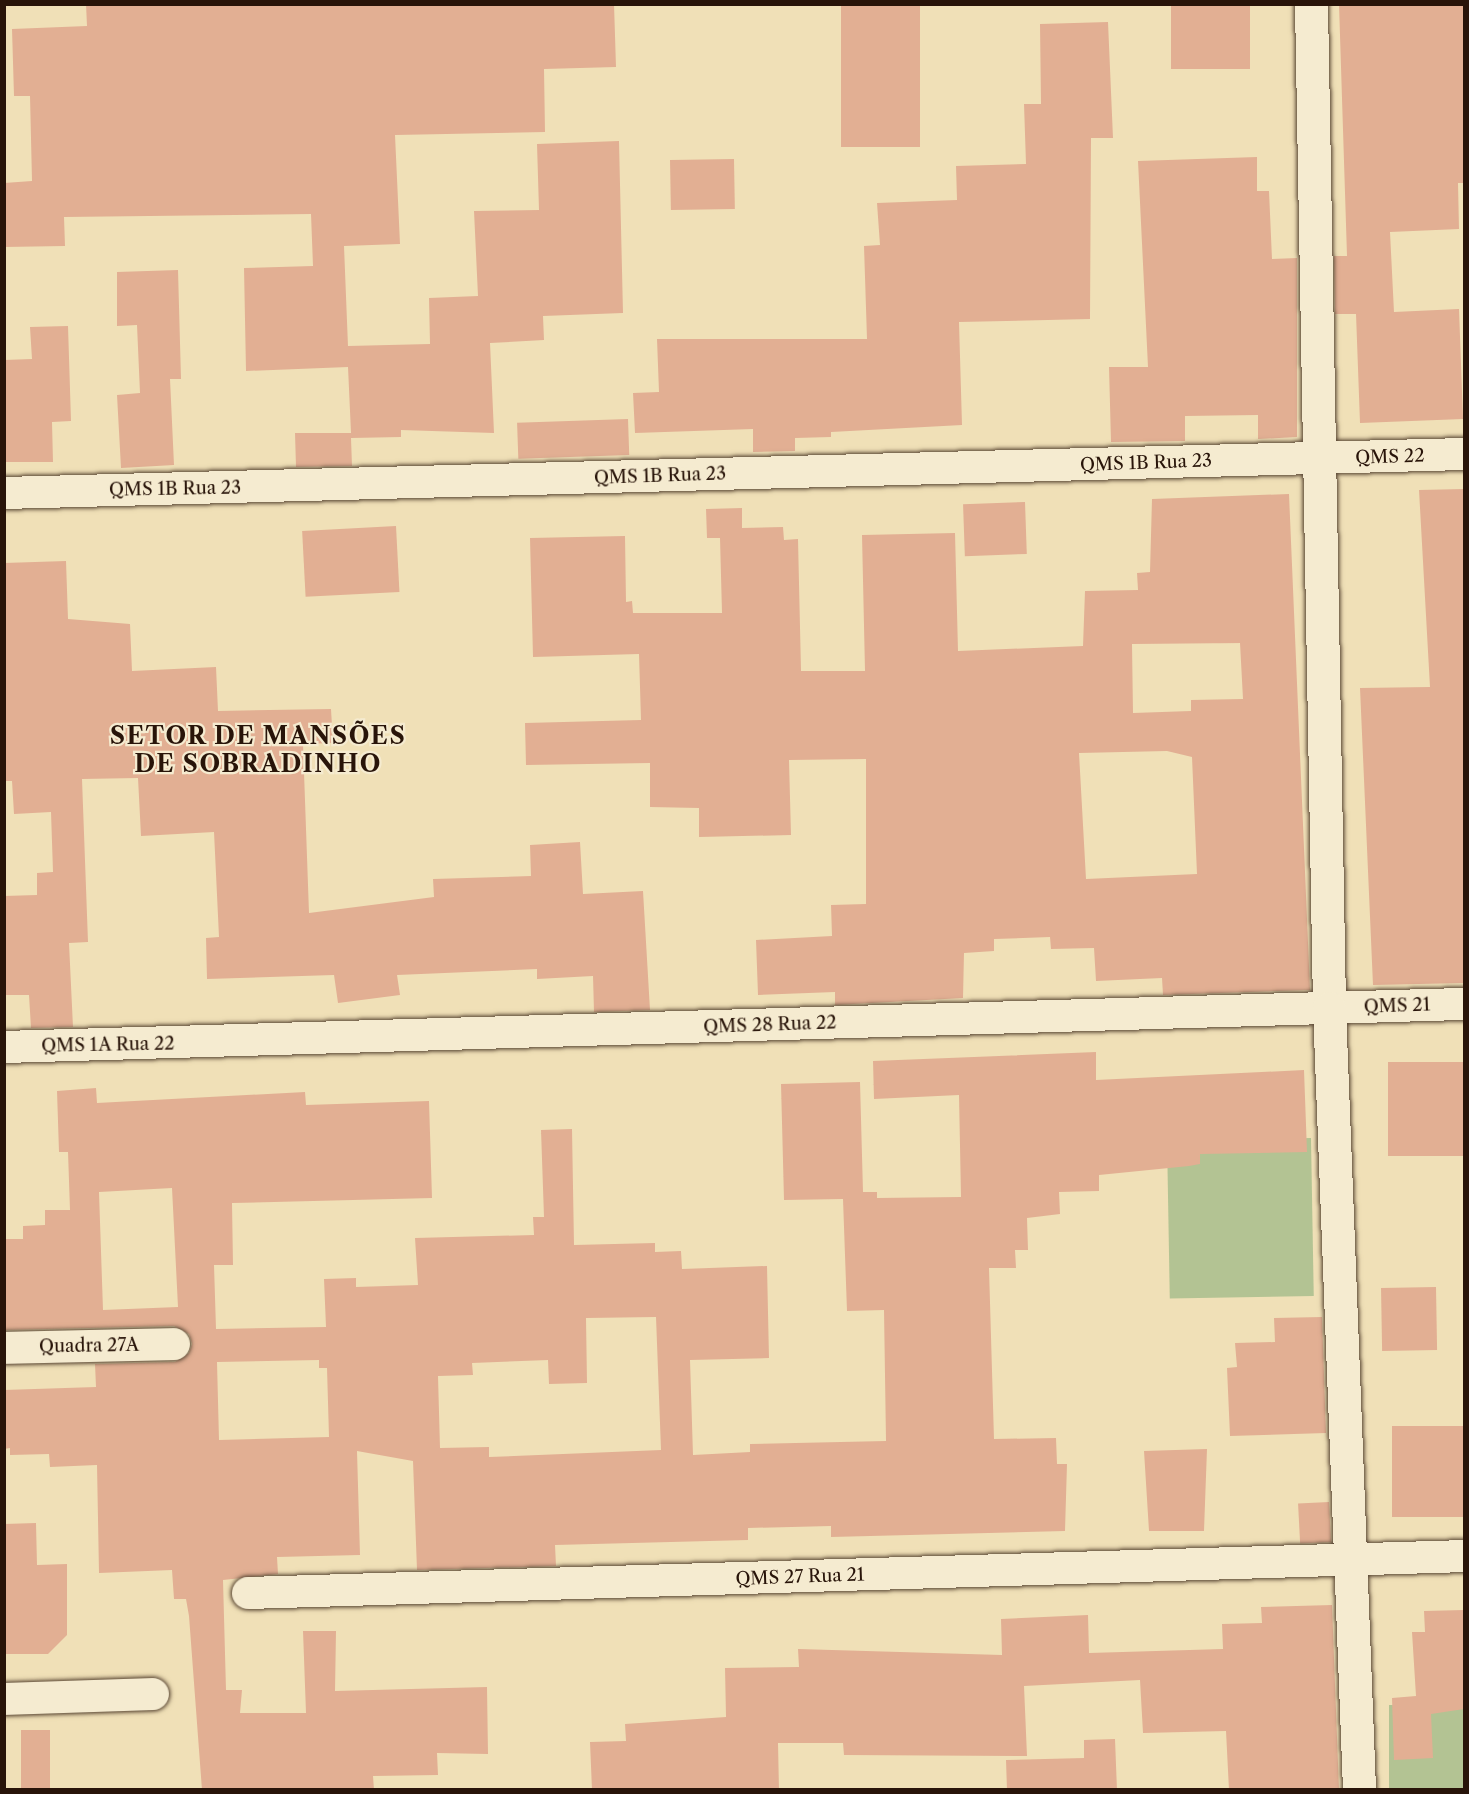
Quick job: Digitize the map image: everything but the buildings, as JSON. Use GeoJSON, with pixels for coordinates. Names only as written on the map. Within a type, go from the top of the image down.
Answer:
{"type":"FeatureCollection","features":[{"type":"Feature","properties":{"kind":"street"},"geometry":{"type":"LineString","coordinates":[[1311,4],[1316,459],[1329,1008],[1353,1560],[1359,1790]]}},
{"type":"Feature","properties":{"kind":"street","name":"QMS 22"},"geometry":{"type":"LineString","coordinates":[[1316,459],[1464,454]]}},
{"type":"Feature","properties":{"kind":"street","name":"QMS 1B Rua 23"},"geometry":{"type":"LineString","coordinates":[[4,493],[1316,459]]}},
{"type":"Feature","properties":{"kind":"street","name":"QMS 21"},"geometry":{"type":"LineString","coordinates":[[1329,1008],[1464,1004]]}},
{"type":"Feature","properties":{"kind":"street","name":"QMS 28 Rua 22"},"geometry":{"type":"LineString","coordinates":[[211,1043],[1329,1008]]}},
{"type":"Feature","properties":{"kind":"street","name":"QMS 1A Rua 22"},"geometry":{"type":"LineString","coordinates":[[4,1047],[211,1043]]}},
{"type":"Feature","properties":{"kind":"street","name":"Quadra 27A"},"geometry":{"type":"LineString","coordinates":[[4,1348],[174,1344]]}},
{"type":"Feature","properties":{"kind":"street","name":"QMS 27 Rua 21"},"geometry":{"type":"LineString","coordinates":[[248,1593],[1464,1556]]}},
{"type":"Feature","properties":{"kind":"street"},"geometry":{"type":"LineString","coordinates":[[4,1699],[153,1694]]}},
{"type":"Feature","properties":{"kind":"green space"},"geometry":{"type":"Polygon","coordinates":[[[1311,1138],[1314,1296],[1170,1298],[1167,1141],[1311,1138]]]}},
{"type":"Feature","properties":{"kind":"green space"},"geometry":{"type":"Polygon","coordinates":[[[1389,1705],[1464,1705],[1464,1789],[1389,1789],[1389,1705]]]}},
{"type":"Feature","properties":{"kind":"district","name":"SETOR DE MANSÕES DE SOBRADINHO"},"geometry":{"type":"Point","coordinates":[258,750]}}]}
